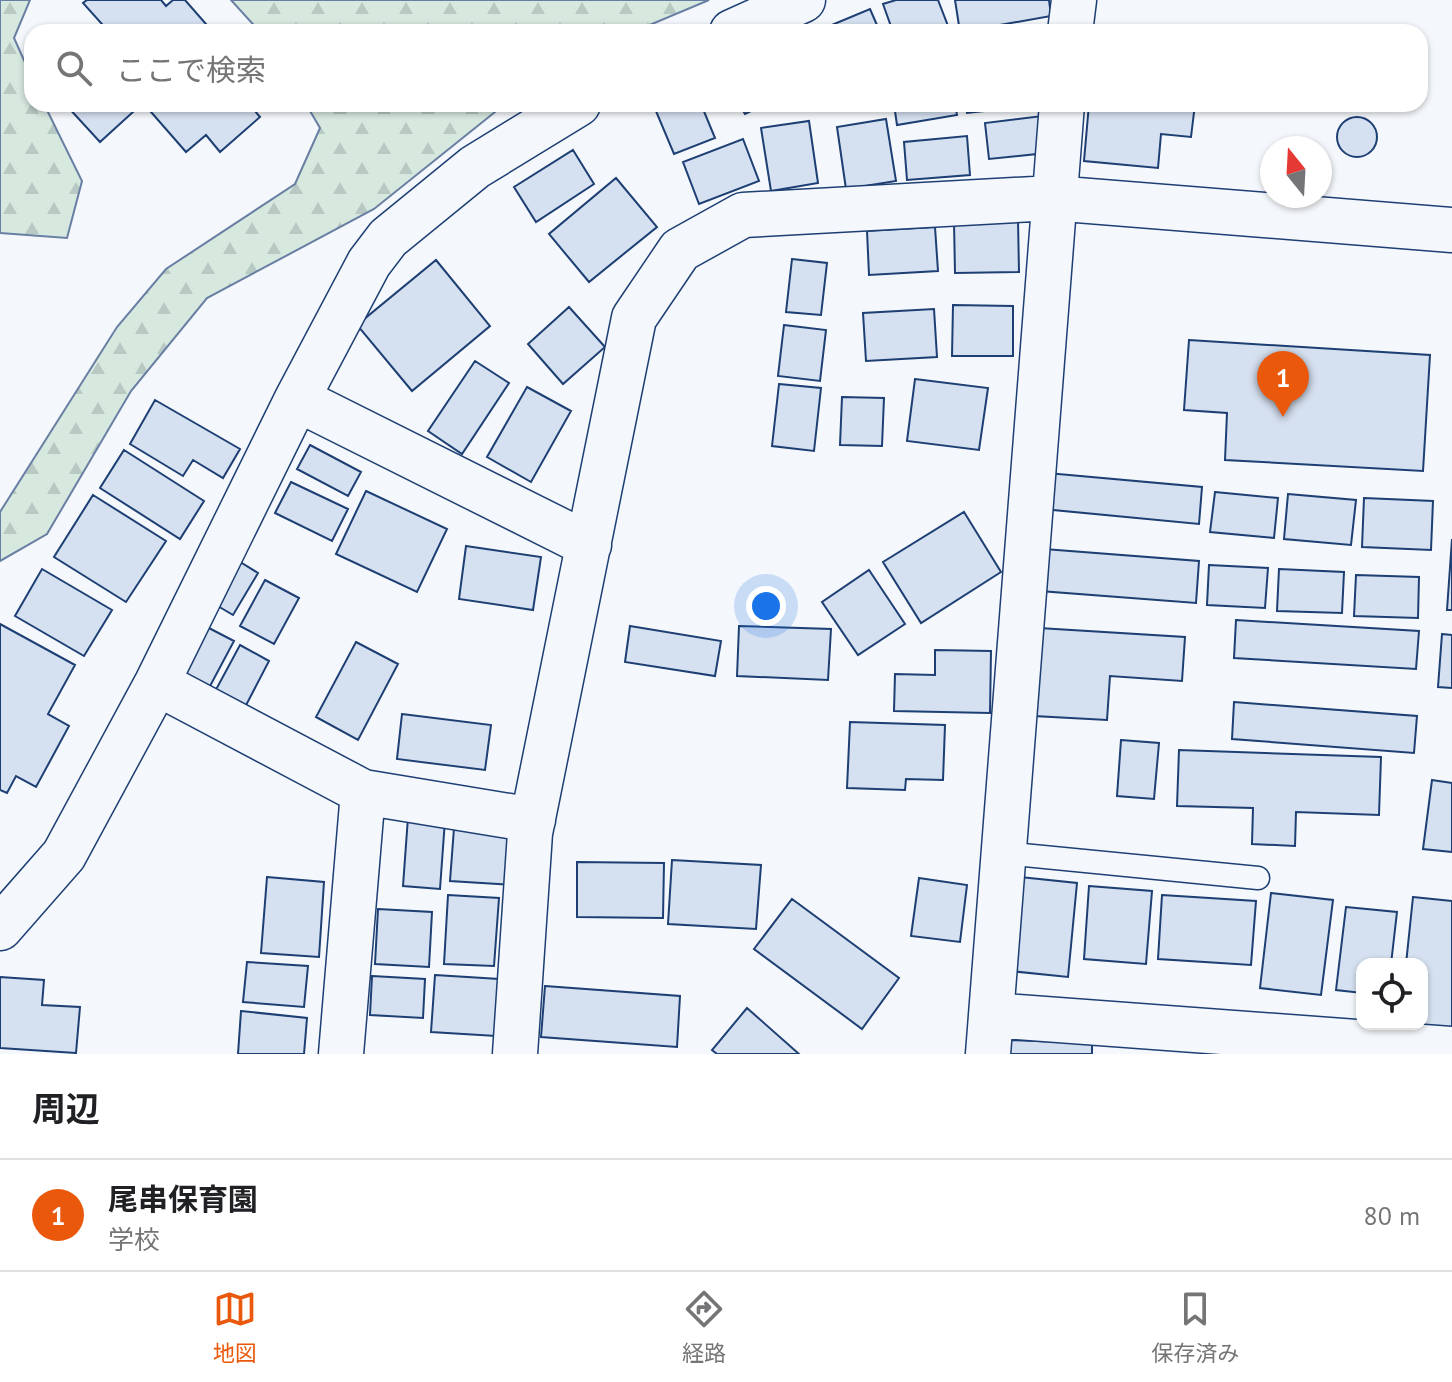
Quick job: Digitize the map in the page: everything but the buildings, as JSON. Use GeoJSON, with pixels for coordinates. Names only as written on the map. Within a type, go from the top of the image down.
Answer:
{"type":"FeatureCollection","features":[{"type":"Feature","properties":{"kind":"street"},"geometry":{"type":"LineString","coordinates":[[750,24],[803,0]]}},
{"type":"Feature","properties":{"kind":"street"},"geometry":{"type":"LineString","coordinates":[[1071,24],[1074,0]]}},
{"type":"Feature","properties":{"kind":"street"},"geometry":{"type":"LineString","coordinates":[[0,928],[64,855],[157,683],[297,399],[369,263],[388,238],[475,167],[565,112]]}},
{"type":"Feature","properties":{"kind":"street"},"geometry":{"type":"LineString","coordinates":[[1061,112],[1052,198],[990,1035],[1452,1049]]}},
{"type":"Feature","properties":{"kind":"street"},"geometry":{"type":"LineString","coordinates":[[515,1054],[533,820],[634,318],[680,250],[743,215],[1052,198],[1452,230]]}},
{"type":"Feature","properties":{"kind":"street"},"geometry":{"type":"LineString","coordinates":[[297,399],[589,545]]}},
{"type":"Feature","properties":{"kind":"street"},"geometry":{"type":"LineString","coordinates":[[157,683],[363,792],[533,820]]}},
{"type":"Feature","properties":{"kind":"street"},"geometry":{"type":"LineString","coordinates":[[341,1054],[363,792]]}},
{"type":"Feature","properties":{"kind":"lane"},"geometry":{"type":"LineString","coordinates":[[1003,853],[1258,878]]}},
{"type":"Feature","properties":{"kind":"green space"},"geometry":{"type":"Polygon","coordinates":[[[0,0],[30,0],[14,38],[24,60],[24,112],[48,112],[82,181],[67,238],[0,233],[0,0]]]}},
{"type":"Feature","properties":{"kind":"green space"},"geometry":{"type":"Polygon","coordinates":[[[231,0],[709,0],[652,24],[253,24],[231,0]]]}},
{"type":"Feature","properties":{"kind":"green space"},"geometry":{"type":"Polygon","coordinates":[[[311,112],[495,112],[374,209],[207,298],[131,391],[47,534],[0,561],[0,512],[117,327],[166,269],[295,184],[320,128],[311,112]]]}},
{"type":"Feature","properties":{"kind":"place","name":"尾串保育園"},"geometry":{"type":"Point","coordinates":[1283,417]}}]}
